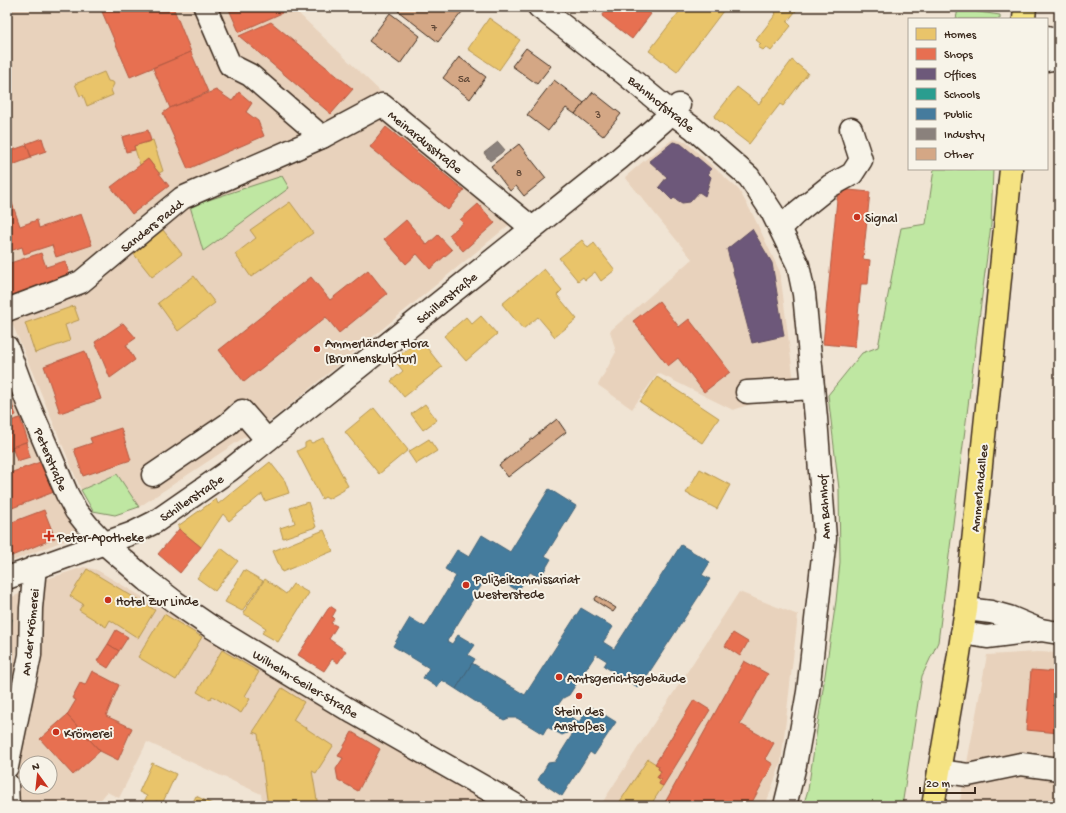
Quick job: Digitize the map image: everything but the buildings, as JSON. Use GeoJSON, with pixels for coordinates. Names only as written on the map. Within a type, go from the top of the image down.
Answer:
{"type":"FeatureCollection","features":[{"type":"Feature","properties":{"kind":"main road"},"geometry":{"type":"LineString","coordinates":[[1024,18],[1025,7]]}},
{"type":"Feature","properties":{"kind":"main road","name":"Ammerlandallee"},"geometry":{"type":"LineString","coordinates":[[933,806],[966,608],[1010,170]]}},
{"type":"Feature","properties":{"kind":"street"},"geometry":{"type":"LineString","coordinates":[[205,7],[230,65],[250,75],[322,137]]}},
{"type":"Feature","properties":{"kind":"street","name":"Bahnhofstraße"},"geometry":{"type":"LineString","coordinates":[[539,7],[625,74],[676,109],[693,128],[749,177],[776,220]]}},
{"type":"Feature","properties":{"kind":"street"},"geometry":{"type":"LineString","coordinates":[[1048,37],[1059,42]]}},
{"type":"Feature","properties":{"kind":"street"},"geometry":{"type":"LineString","coordinates":[[1048,60],[1059,58]]}},
{"type":"Feature","properties":{"kind":"street","name":"Meinardusstraße"},"geometry":{"type":"LineString","coordinates":[[322,137],[382,105],[532,228]]}},
{"type":"Feature","properties":{"kind":"street","name":"Schillerstraße"},"geometry":{"type":"LineString","coordinates":[[7,578],[133,533],[155,522],[230,470],[619,159],[676,109]]}},
{"type":"Feature","properties":{"kind":"street"},"geometry":{"type":"LineString","coordinates":[[776,220],[795,214],[830,186],[852,174],[861,160],[851,129]]}},
{"type":"Feature","properties":{"kind":"street","name":"Sanders Padd"},"geometry":{"type":"LineString","coordinates":[[7,310],[81,282],[182,198],[322,137]]}},
{"type":"Feature","properties":{"kind":"street","name":"Am Bahnhof"},"geometry":{"type":"LineString","coordinates":[[776,220],[798,266],[804,294],[826,538],[808,692],[795,765],[785,806]]}},
{"type":"Feature","properties":{"kind":"street","name":"Peterstraße"},"geometry":{"type":"LineString","coordinates":[[9,360],[67,494],[76,511],[105,544]]}},
{"type":"Feature","properties":{"kind":"street"},"geometry":{"type":"LineString","coordinates":[[746,392],[813,388]]}},
{"type":"Feature","properties":{"kind":"street"},"geometry":{"type":"LineString","coordinates":[[153,475],[228,424],[242,411],[267,440]]}},
{"type":"Feature","properties":{"kind":"street","name":"Wilhelm-Geiler-Straße"},"geometry":{"type":"LineString","coordinates":[[105,544],[148,581],[210,626],[354,713],[518,806]]}},
{"type":"Feature","properties":{"kind":"street","name":"An der Krömerei"},"geometry":{"type":"LineString","coordinates":[[7,767],[30,655],[31,608],[35,567]]}},
{"type":"Feature","properties":{"kind":"street"},"geometry":{"type":"LineString","coordinates":[[966,608],[991,612],[1009,617],[1050,632]]}},
{"type":"Feature","properties":{"kind":"street"},"geometry":{"type":"LineString","coordinates":[[962,633],[987,637],[1050,632]]}},
{"type":"Feature","properties":{"kind":"street"},"geometry":{"type":"LineString","coordinates":[[939,771],[968,775],[1021,764],[1059,769]]}},
{"type":"Feature","properties":{"kind":"street"},"geometry":{"type":"LineString","coordinates":[[7,784],[8,806]]}},
{"type":"Feature","properties":{"kind":"shaded area"},"geometry":{"type":"Polygon","coordinates":[[[7,7],[295,7],[296,11],[515,220],[275,417],[139,507],[117,474],[81,490],[7,311],[7,7]]]}},
{"type":"Feature","properties":{"kind":"shaded area"},"geometry":{"type":"Polygon","coordinates":[[[673,139],[686,142],[739,190],[753,215],[780,272],[796,398],[766,399],[733,410],[658,373],[632,409],[598,385],[616,352],[610,331],[692,259],[625,177],[652,154],[673,139]]]}},
{"type":"Feature","properties":{"kind":"shaded area"},"geometry":{"type":"Polygon","coordinates":[[[7,371],[64,506],[78,535],[7,563],[7,371]]]}},
{"type":"Feature","properties":{"kind":"shaded area"},"geometry":{"type":"Polygon","coordinates":[[[84,567],[97,570],[493,806],[263,806],[261,794],[147,742],[119,798],[107,792],[96,806],[14,806],[13,772],[37,582],[84,567]]]}},
{"type":"Feature","properties":{"kind":"shaded area"},"geometry":{"type":"Polygon","coordinates":[[[24,592],[7,734],[7,599],[24,592]]]}},
{"type":"Feature","properties":{"kind":"shaded area"},"geometry":{"type":"Polygon","coordinates":[[[739,592],[798,615],[781,763],[765,806],[600,806],[739,592]]]}},
{"type":"Feature","properties":{"kind":"shaded area"},"geometry":{"type":"Polygon","coordinates":[[[1038,652],[1059,653],[1059,806],[959,806],[987,655],[1038,652]]]}},
{"type":"Feature","properties":{"kind":"green space"},"geometry":{"type":"Polygon","coordinates":[[[958,9],[1000,15],[1000,18],[956,18],[958,9]]]}},
{"type":"Feature","properties":{"kind":"green space"},"geometry":{"type":"Polygon","coordinates":[[[934,170],[993,170],[991,225],[938,642],[922,676],[902,806],[803,806],[808,790],[836,601],[840,562],[839,489],[828,395],[862,353],[878,347],[901,228],[926,224],[934,170]]]}},
{"type":"Feature","properties":{"kind":"green space"},"geometry":{"type":"Polygon","coordinates":[[[282,176],[289,188],[203,251],[190,206],[282,176]]]}},
{"type":"Feature","properties":{"kind":"green space"},"geometry":{"type":"Polygon","coordinates":[[[117,474],[139,507],[115,515],[93,511],[81,490],[117,474]]]}},
{"type":"Feature","properties":{"kind":"place","name":"Signal"},"geometry":{"type":"Point","coordinates":[857,217]}},
{"type":"Feature","properties":{"kind":"place","name":"Ammerländer Flora (Brunnenskulptur)"},"geometry":{"type":"Point","coordinates":[317,349]}},
{"type":"Feature","properties":{"kind":"place","name":"Peter-Apotheke"},"geometry":{"type":"Point","coordinates":[49,536]}},
{"type":"Feature","properties":{"kind":"place","name":"Polizeikommissariat Westerstede"},"geometry":{"type":"Point","coordinates":[466,585]}},
{"type":"Feature","properties":{"kind":"place","name":"Hotel Zur Linde"},"geometry":{"type":"Point","coordinates":[108,600]}},
{"type":"Feature","properties":{"kind":"place","name":"Amtsgerichtsgebäude"},"geometry":{"type":"Point","coordinates":[559,677]}},
{"type":"Feature","properties":{"kind":"place","name":"Stein des Anstoßes"},"geometry":{"type":"Point","coordinates":[579,696]}},
{"type":"Feature","properties":{"kind":"place","name":"Krömerei"},"geometry":{"type":"Point","coordinates":[56,732]}}]}
